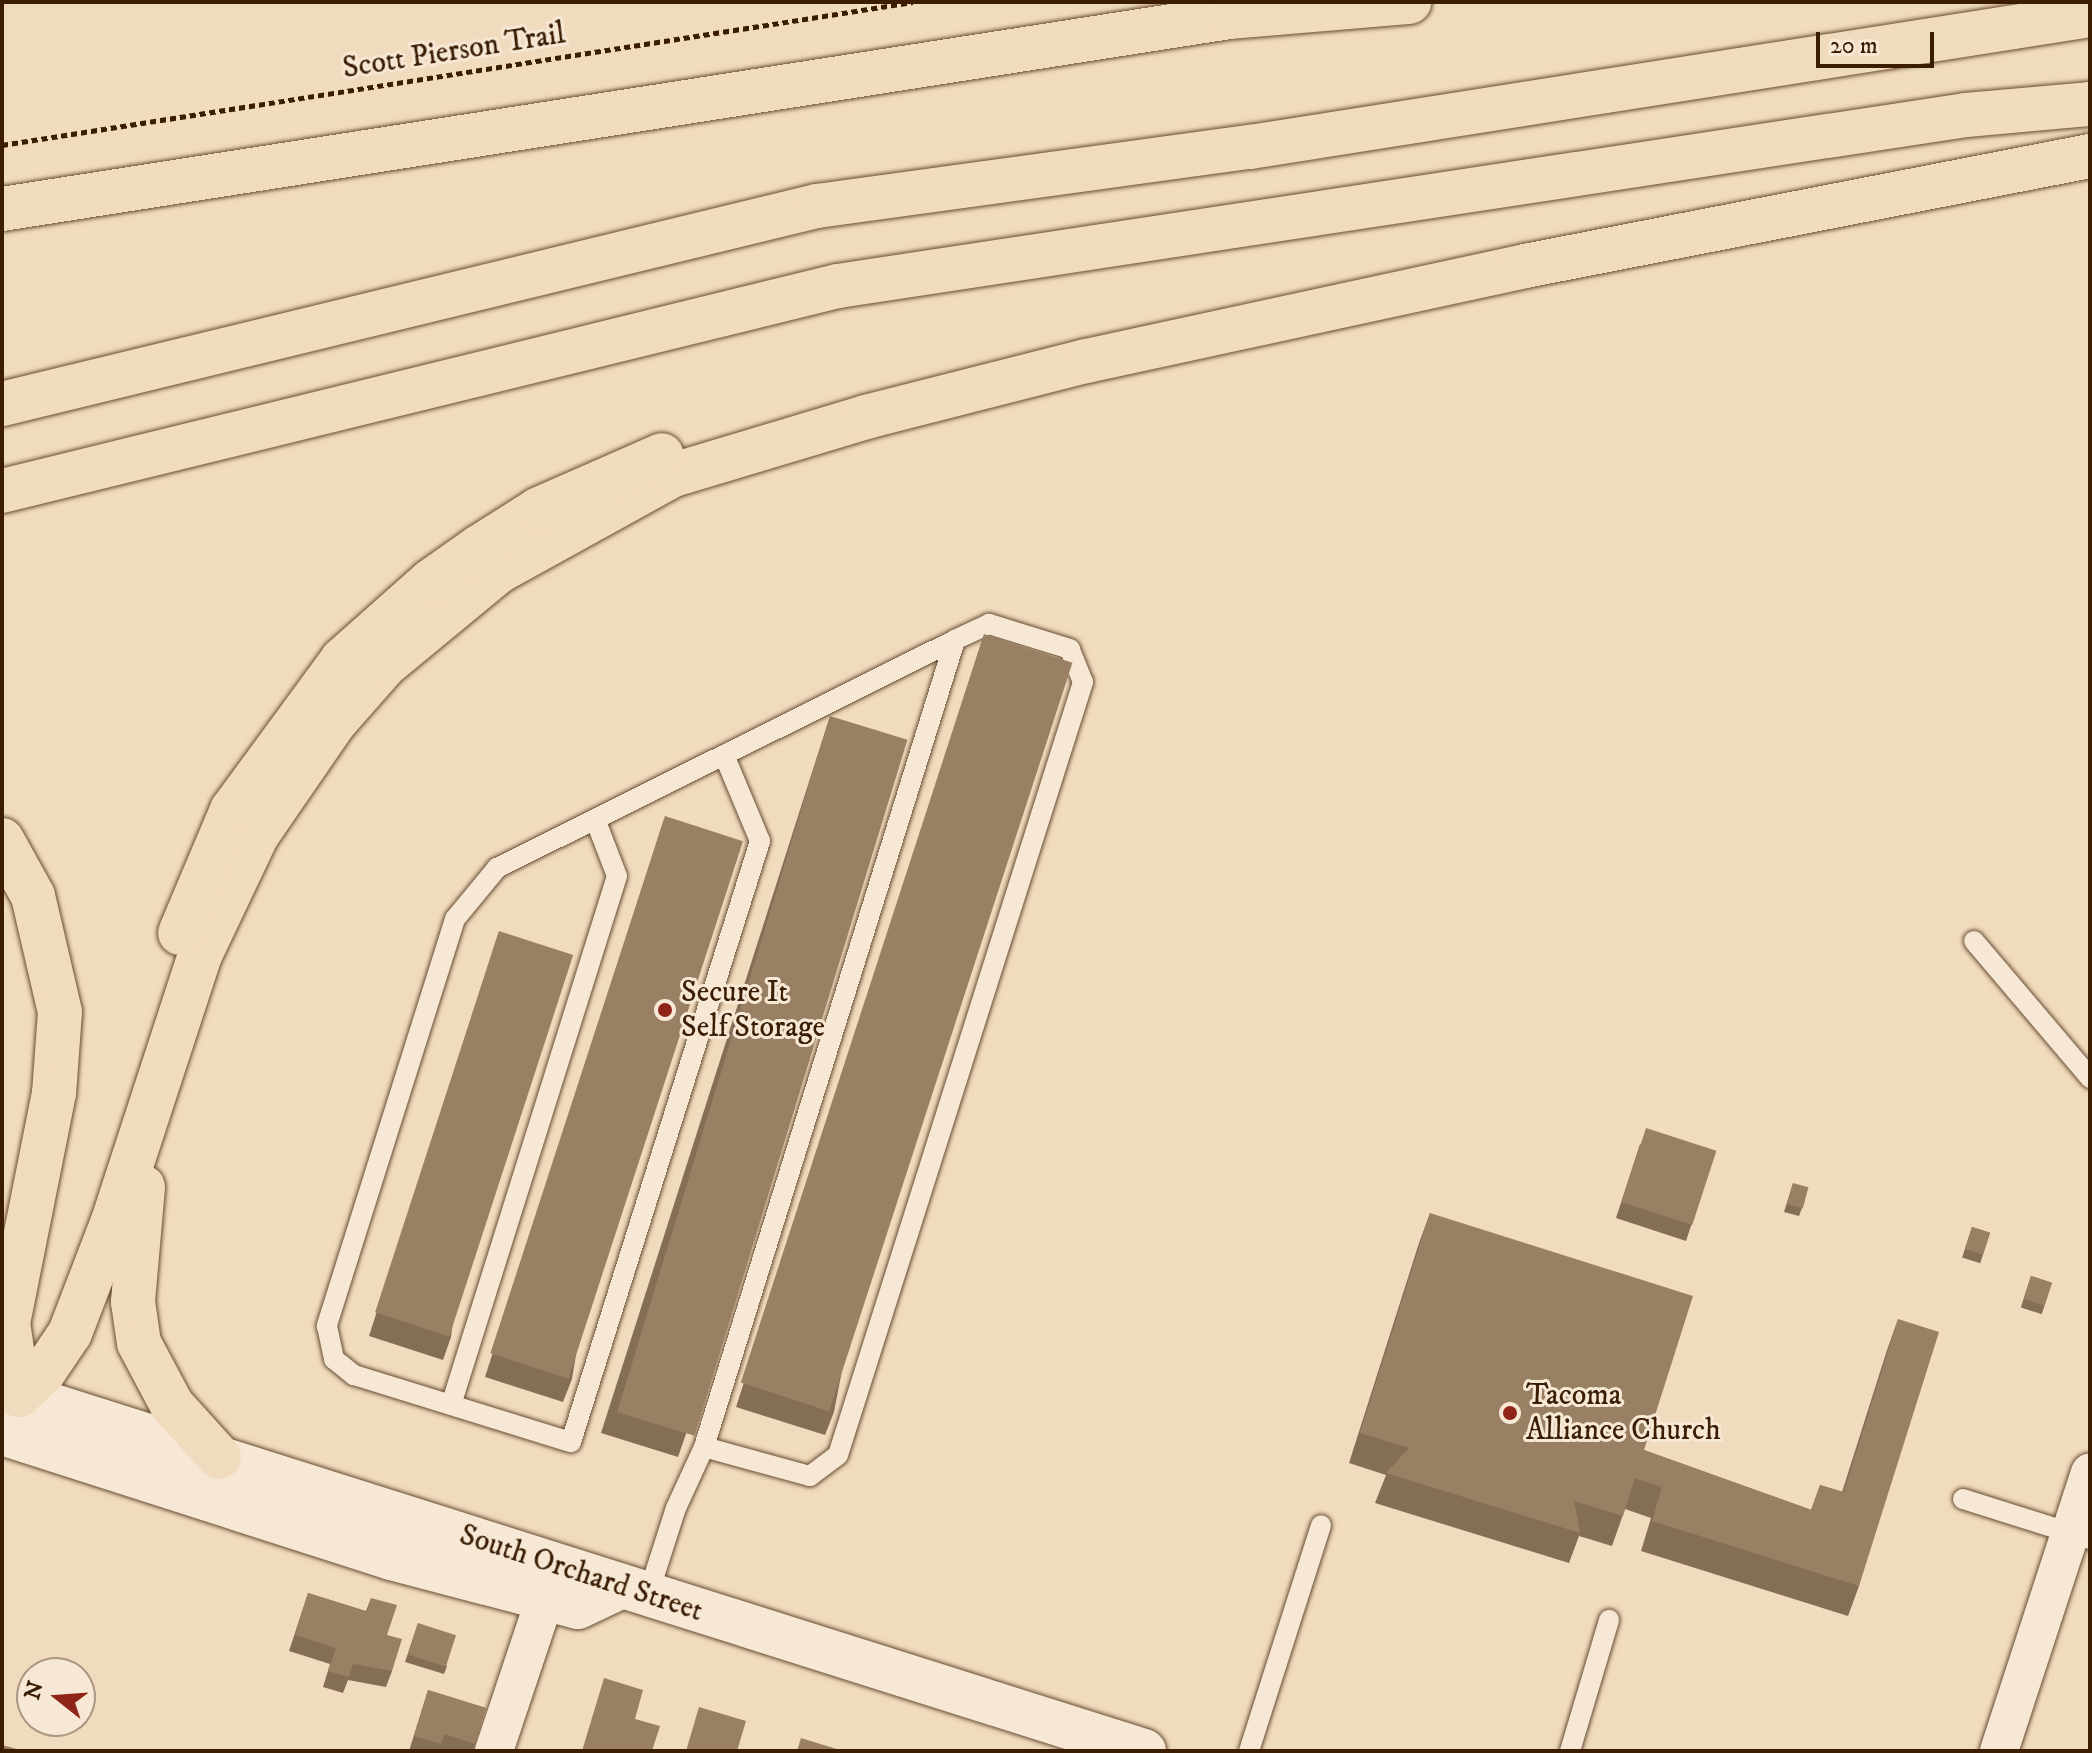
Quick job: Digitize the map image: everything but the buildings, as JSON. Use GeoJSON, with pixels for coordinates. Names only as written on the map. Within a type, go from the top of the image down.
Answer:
{"type":"FeatureCollection","features":[{"type":"Feature","properties":{"kind":"highway"},"geometry":{"type":"LineString","coordinates":[[2,209],[1230,17],[1409,2]]}},
{"type":"Feature","properties":{"kind":"highway"},"geometry":{"type":"LineString","coordinates":[[2,404],[817,206],[1250,147],[2090,15]]}},
{"type":"Feature","properties":{"kind":"highway"},"geometry":{"type":"LineString","coordinates":[[2,491],[838,286],[1966,115],[2090,104]]}},
{"type":"Feature","properties":{"kind":"highway"},"geometry":{"type":"LineString","coordinates":[[11,1414],[70,1333],[113,1221],[162,1061],[215,919],[285,788],[385,665],[499,571],[673,475],[758,446],[1086,361],[1525,266],[2090,156]]}},
{"type":"Feature","properties":{"kind":"highway"},"geometry":{"type":"LineString","coordinates":[[2,840],[37,910],[60,1012],[54,1093],[36,1168],[8,1323],[11,1414]]}},
{"type":"Feature","properties":{"kind":"highway"},"geometry":{"type":"LineString","coordinates":[[162,1061],[145,1163],[133,1302],[139,1343],[151,1373],[219,1457]]}},
{"type":"Feature","properties":{"kind":"highway"},"geometry":{"type":"LineString","coordinates":[[2,1245],[36,1168]]}},
{"type":"Feature","properties":{"kind":"main road","name":"South Orchard Street"},"geometry":{"type":"LineString","coordinates":[[11,1414],[219,1457],[1144,1751]]}},
{"type":"Feature","properties":{"kind":"main road"},"geometry":{"type":"LineString","coordinates":[[11,1414],[391,1558],[578,1607],[633,1591]]}},
{"type":"Feature","properties":{"kind":"street"},"geometry":{"type":"LineString","coordinates":[[1999,1751],[2080,1536],[2090,1473]]}},
{"type":"Feature","properties":{"kind":"street"},"geometry":{"type":"LineString","coordinates":[[494,1751],[545,1599]]}},
{"type":"Feature","properties":{"kind":"lane"},"geometry":{"type":"LineString","coordinates":[[704,1447],[810,1476],[838,1455],[1083,682],[1070,649],[989,624],[955,640],[497,868],[455,919],[327,1326],[334,1359],[354,1375],[571,1442],[760,841],[724,755]]}},
{"type":"Feature","properties":{"kind":"lane"},"geometry":{"type":"LineString","coordinates":[[633,1591],[704,1447],[955,640]]}},
{"type":"Feature","properties":{"kind":"lane"},"geometry":{"type":"LineString","coordinates":[[451,1405],[617,876],[595,819]]}},
{"type":"Feature","properties":{"kind":"lane"},"geometry":{"type":"LineString","coordinates":[[1974,941],[2090,1078]]}},
{"type":"Feature","properties":{"kind":"lane"},"geometry":{"type":"LineString","coordinates":[[1963,1499],[2080,1536]]}},
{"type":"Feature","properties":{"kind":"lane"},"geometry":{"type":"LineString","coordinates":[[1249,1751],[1321,1525]]}},
{"type":"Feature","properties":{"kind":"lane"},"geometry":{"type":"LineString","coordinates":[[1570,1751],[1609,1620]]}},
{"type":"Feature","properties":{"kind":"path","name":"Scott Pierson Trail"},"geometry":{"type":"LineString","coordinates":[[2,145],[913,2]]}},
{"type":"Feature","properties":{"kind":"place","name":"Secure It Self Storage"},"geometry":{"type":"Point","coordinates":[665,1010]}},
{"type":"Feature","properties":{"kind":"place","name":"Tacoma Alliance Church"},"geometry":{"type":"Point","coordinates":[1510,1413]}}]}
